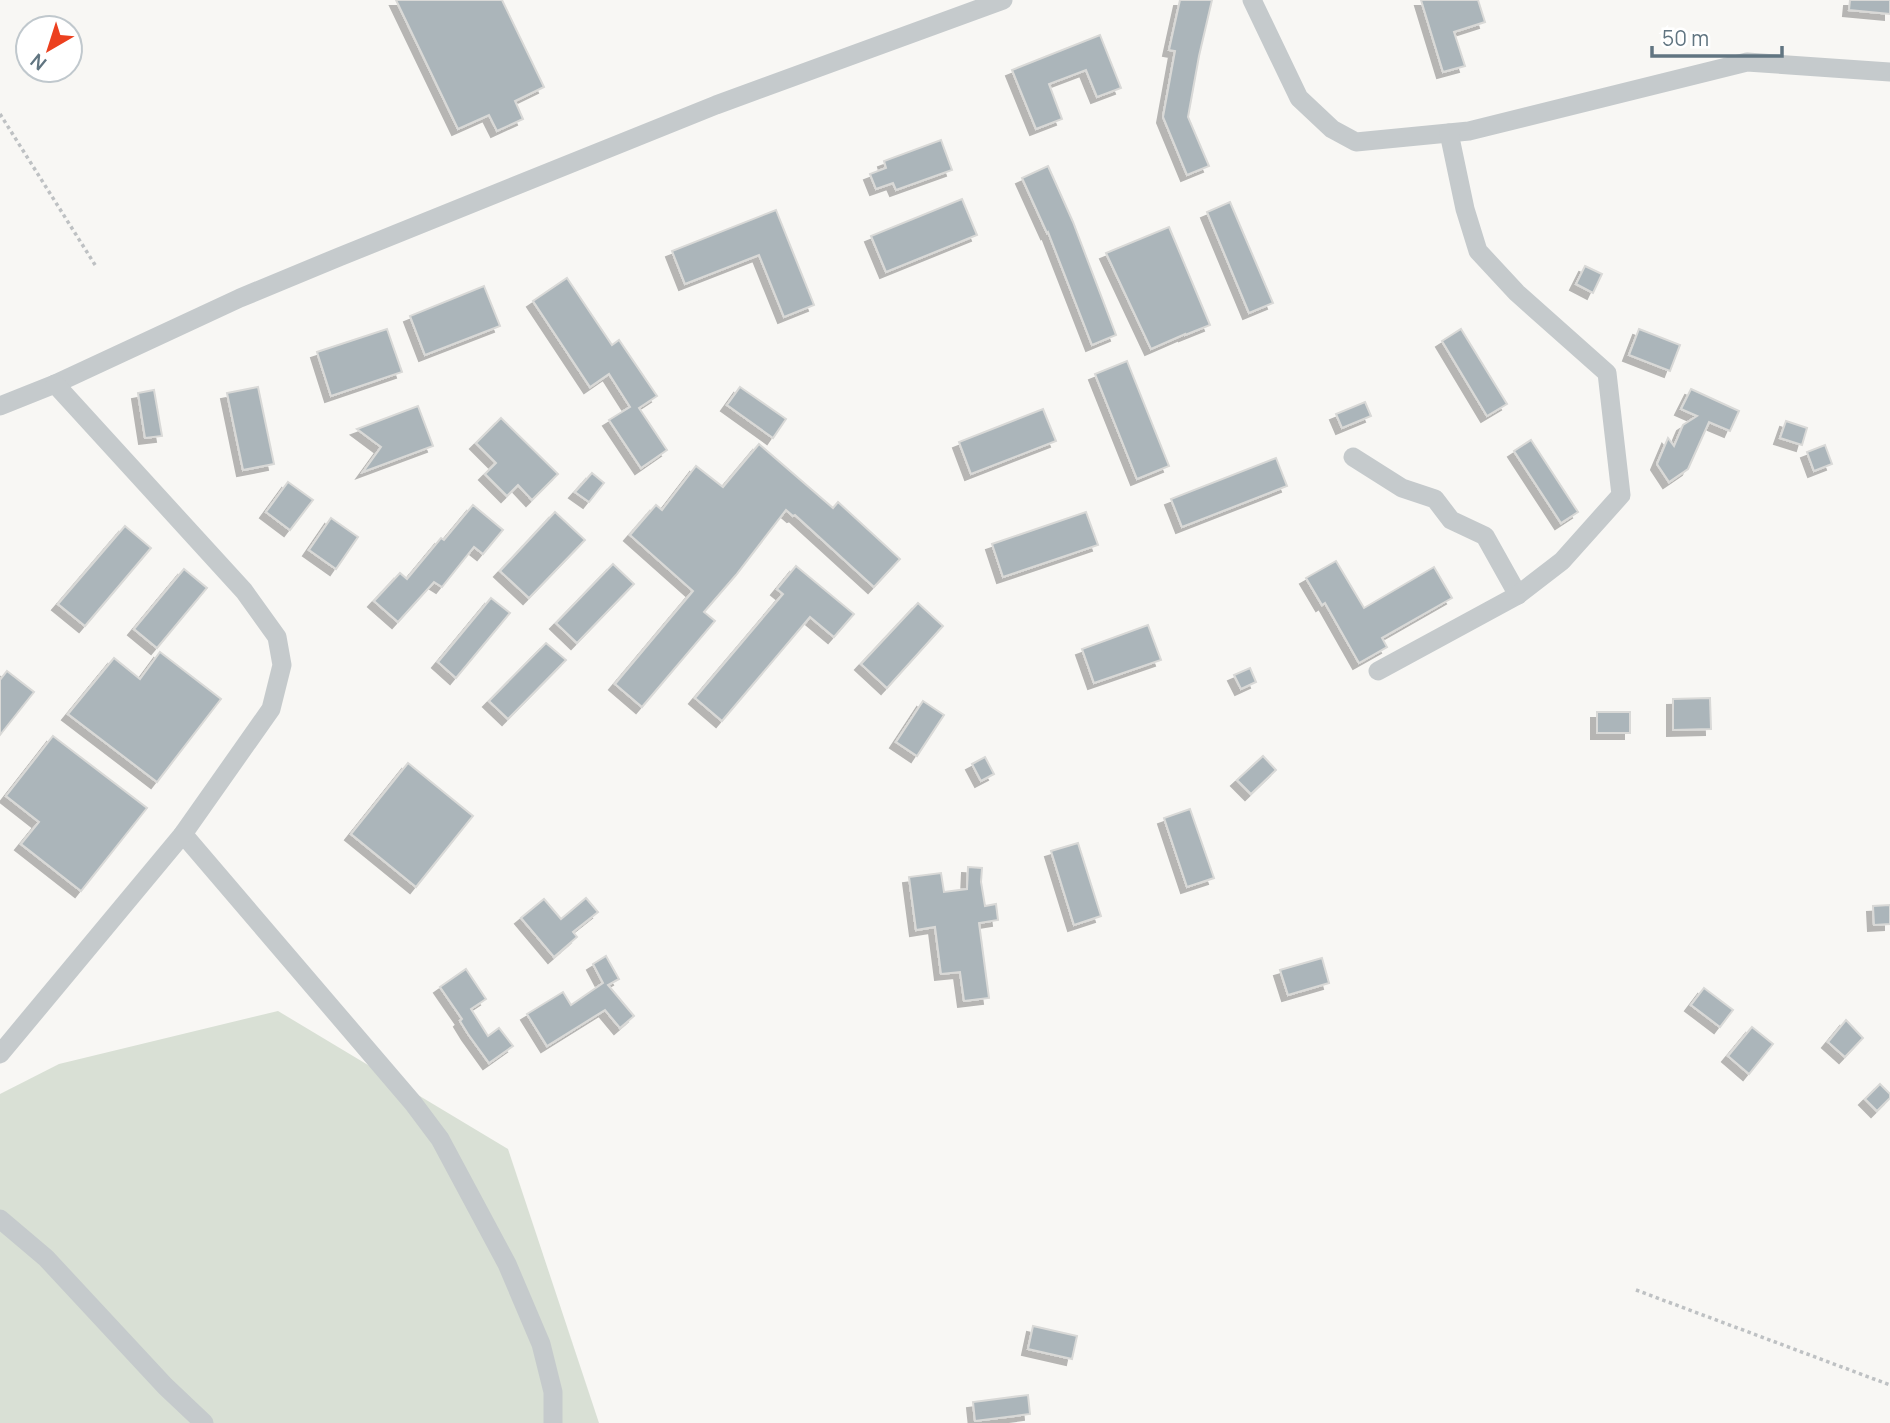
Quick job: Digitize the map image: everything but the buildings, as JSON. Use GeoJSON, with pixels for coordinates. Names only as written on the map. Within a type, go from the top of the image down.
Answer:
{"type":"FeatureCollection","features":[{"type":"Feature","properties":{"kind":"street"},"geometry":{"type":"LineString","coordinates":[[0,407],[240,298],[339,257],[716,105],[1003,0]]}},
{"type":"Feature","properties":{"kind":"street"},"geometry":{"type":"LineString","coordinates":[[1252,0],[1299,98],[1332,129],[1356,142],[1469,131],[1747,62],[1890,72]]}},
{"type":"Feature","properties":{"kind":"street"},"geometry":{"type":"LineString","coordinates":[[1378,671],[1518,595],[1562,561],[1621,495],[1607,373],[1517,293],[1478,251],[1465,209],[1449,133]]}},
{"type":"Feature","properties":{"kind":"street"},"geometry":{"type":"LineString","coordinates":[[0,1054],[183,834],[271,709],[282,665],[277,637],[244,591],[55,384]]}},
{"type":"Feature","properties":{"kind":"street"},"geometry":{"type":"LineString","coordinates":[[1353,457],[1402,488],[1435,499],[1451,520],[1485,536],[1518,595]]}},
{"type":"Feature","properties":{"kind":"street"},"geometry":{"type":"LineString","coordinates":[[183,834],[413,1103],[440,1139],[508,1264],[541,1344],[553,1392],[554,1423]]}},
{"type":"Feature","properties":{"kind":"street"},"geometry":{"type":"LineString","coordinates":[[0,1219],[46,1258],[165,1386],[204,1423]]}},
{"type":"Feature","properties":{"kind":"path"},"geometry":{"type":"LineString","coordinates":[[0,114],[97,268]]}},
{"type":"Feature","properties":{"kind":"path"},"geometry":{"type":"LineString","coordinates":[[1636,1290],[1890,1385]]}},
{"type":"Feature","properties":{"kind":"shaded area"},"geometry":{"type":"Polygon","coordinates":[[[278,1011],[508,1149],[599,1423],[0,1423],[0,1094],[59,1064],[278,1011]]]}}]}
